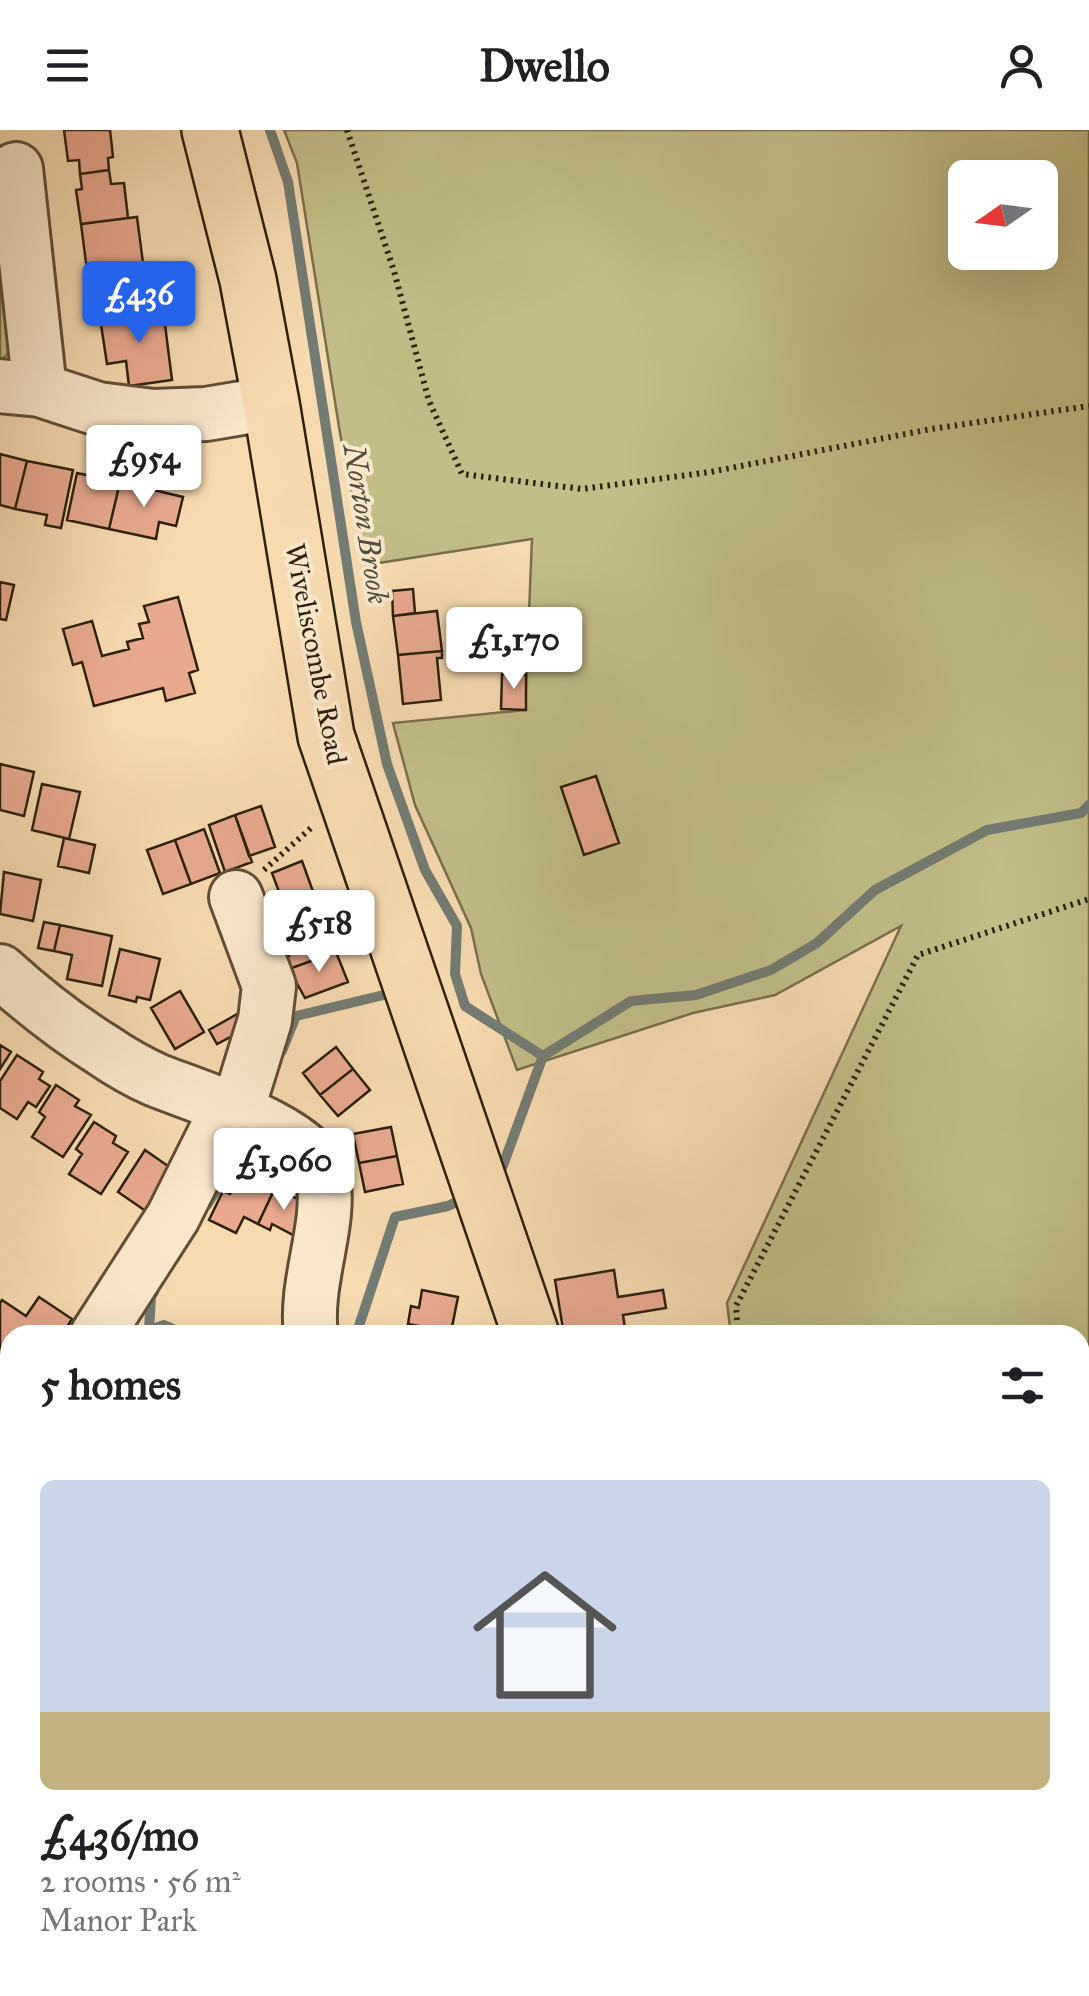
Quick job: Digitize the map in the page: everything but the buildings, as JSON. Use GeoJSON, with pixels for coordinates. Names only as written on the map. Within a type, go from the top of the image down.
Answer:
{"type":"FeatureCollection","features":[{"type":"Feature","properties":{"kind":"main road","name":"Wiveliscombe Road"},"geometry":{"type":"LineString","coordinates":[[210,130],[248,280],[272,402],[326,736],[526,1325]]}},
{"type":"Feature","properties":{"kind":"street"},"geometry":{"type":"LineString","coordinates":[[16,168],[11,228],[20,388],[98,409],[152,416],[206,414],[272,402]]}},
{"type":"Feature","properties":{"kind":"street"},"geometry":{"type":"LineString","coordinates":[[104,1325],[174,1217],[233,1109],[265,1020],[269,986],[237,932]]}},
{"type":"Feature","properties":{"kind":"street"},"geometry":{"type":"LineString","coordinates":[[0,971],[38,1005],[102,1050],[148,1099],[233,1109],[283,1134],[308,1152],[323,1172],[325,1201],[310,1325]]}},
{"type":"Feature","properties":{"kind":"path"},"geometry":{"type":"LineString","coordinates":[[347,130],[394,270],[429,401],[462,474],[582,489],[710,472],[931,428],[1089,406]]}},
{"type":"Feature","properties":{"kind":"path"},"geometry":{"type":"LineString","coordinates":[[237,932],[320,820]]}},
{"type":"Feature","properties":{"kind":"path"},"geometry":{"type":"LineString","coordinates":[[737,1325],[736,1306],[918,955],[1089,898]]}},
{"type":"Feature","properties":{"kind":"shaded area"},"geometry":{"type":"Polygon","coordinates":[[[284,130],[1089,130],[1089,1325],[730,1325],[727,1303],[901,926],[775,995],[693,1013],[517,1070],[481,974],[471,928],[415,805],[393,723],[525,710],[532,539],[366,565],[340,433],[297,163],[284,130]]]}},
{"type":"Feature","properties":{"kind":"shaded area"},"geometry":{"type":"Polygon","coordinates":[[[0,259],[16,328],[9,352],[0,360],[0,259]]]}},
{"type":"Feature","properties":{"kind":"waterway","name":"Norton Brook"},"geometry":{"type":"LineString","coordinates":[[270,130],[288,182],[356,622],[387,764],[425,870],[457,926],[455,974],[465,1006],[543,1056],[498,1179]]}},
{"type":"Feature","properties":{"kind":"waterway"},"geometry":{"type":"LineString","coordinates":[[543,1056],[631,1001],[696,995],[771,970],[817,943],[875,890],[987,830],[1081,813],[1089,805]]}},
{"type":"Feature","properties":{"kind":"waterway","name":"Norton Brook"},"geometry":{"type":"LineString","coordinates":[[282,1051],[296,1016],[392,993]]}},
{"type":"Feature","properties":{"kind":"waterway","name":"Norton Brook"},"geometry":{"type":"LineString","coordinates":[[207,1205],[244,1146]]}},
{"type":"Feature","properties":{"kind":"waterway","name":"Norton Brook"},"geometry":{"type":"LineString","coordinates":[[359,1325],[395,1217],[448,1206],[467,1197]]}},
{"type":"Feature","properties":{"kind":"waterway","name":"Norton Brook"},"geometry":{"type":"LineString","coordinates":[[149,1325],[154,1292]]}}]}
